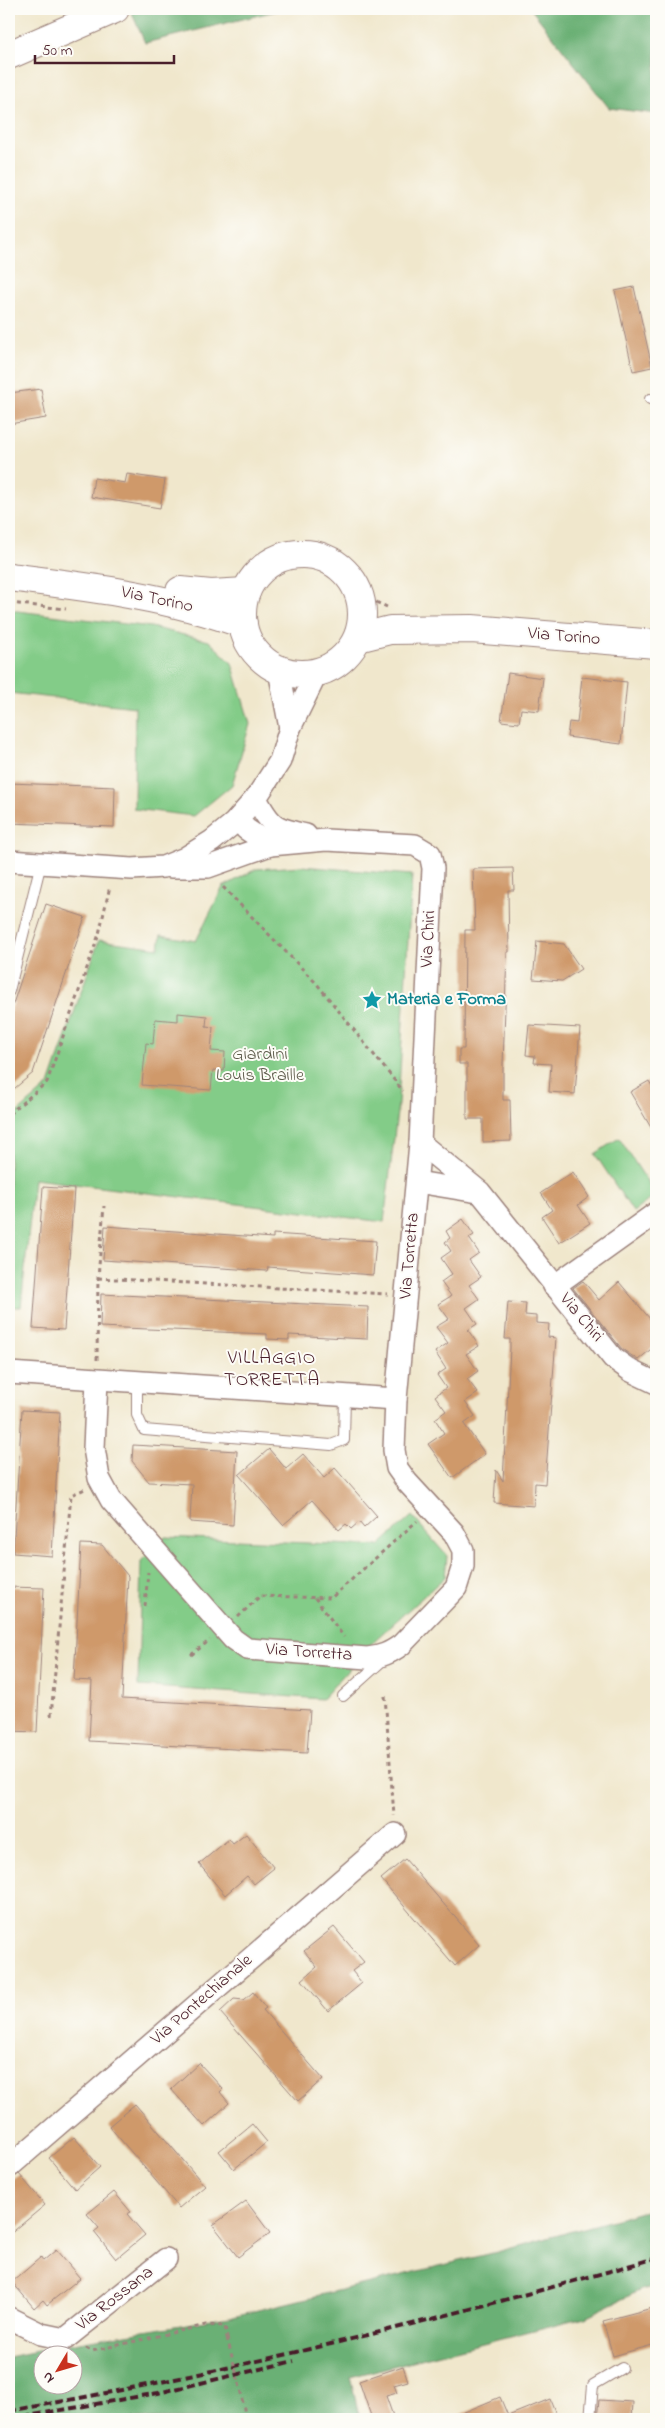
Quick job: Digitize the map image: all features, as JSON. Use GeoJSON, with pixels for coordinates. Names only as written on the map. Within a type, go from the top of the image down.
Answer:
{"type":"FeatureCollection","features":[{"type":"Feature","properties":{"kind":"main road"},"geometry":{"type":"LineString","coordinates":[[9,55],[115,9]]}},
{"type":"Feature","properties":{"kind":"main road"},"geometry":{"type":"LineString","coordinates":[[312,554],[339,566],[349,576],[362,602],[363,620],[358,638],[342,660],[317,673],[298,674],[279,670],[268,664],[255,651],[246,636],[243,624],[242,608],[247,584],[270,562],[283,556],[312,554]]}},
{"type":"Feature","properties":{"kind":"main road","name":"Via Torino"},"geometry":{"type":"LineString","coordinates":[[9,577],[99,588],[209,612],[243,624]]}},
{"type":"Feature","properties":{"kind":"main road","name":"Via Torino"},"geometry":{"type":"LineString","coordinates":[[99,588],[127,585],[211,594],[247,584]]}},
{"type":"Feature","properties":{"kind":"main road","name":"Via Torino"},"geometry":{"type":"LineString","coordinates":[[362,602],[383,612],[472,629]]}},
{"type":"Feature","properties":{"kind":"main road","name":"Via Torino"},"geometry":{"type":"LineString","coordinates":[[358,638],[390,630],[472,629],[656,644]]}},
{"type":"Feature","properties":{"kind":"street","name":"Via Chiri"},"geometry":{"type":"LineString","coordinates":[[279,670],[290,728]]}},
{"type":"Feature","properties":{"kind":"street","name":"Via Chiri"},"geometry":{"type":"LineString","coordinates":[[163,867],[185,858],[212,841],[238,819],[256,798],[280,761],[290,728],[305,693],[317,673]]}},
{"type":"Feature","properties":{"kind":"street","name":"Via Chiri"},"geometry":{"type":"LineString","coordinates":[[256,798],[269,820],[279,829],[326,840]]}},
{"type":"Feature","properties":{"kind":"street"},"geometry":{"type":"LineString","coordinates":[[238,819],[246,829],[270,844]]}},
{"type":"Feature","properties":{"kind":"street","name":"Via Chiri"},"geometry":{"type":"LineString","coordinates":[[9,861],[132,869],[208,866],[270,844],[326,840],[415,845],[430,854],[433,868],[420,1143],[480,1192],[613,1358],[631,1371],[656,1383]]}},
{"type":"Feature","properties":{"kind":"street","name":"Via Torretta"},"geometry":{"type":"LineString","coordinates":[[97,1380],[94,1448],[101,1482],[111,1500],[233,1639],[247,1649],[359,1657],[379,1657],[401,1645],[456,1588],[463,1566],[463,1550],[454,1533],[431,1510],[397,1468],[394,1431],[396,1399],[420,1143]]}},
{"type":"Feature","properties":{"kind":"street"},"geometry":{"type":"LineString","coordinates":[[417,1182],[480,1192]]}},
{"type":"Feature","properties":{"kind":"street"},"geometry":{"type":"LineString","coordinates":[[554,1286],[656,1213]]}},
{"type":"Feature","properties":{"kind":"street"},"geometry":{"type":"LineString","coordinates":[[9,1373],[396,1399]]}},
{"type":"Feature","properties":{"kind":"street","name":"Via Pontechianale"},"geometry":{"type":"LineString","coordinates":[[9,2167],[395,1834]]}},
{"type":"Feature","properties":{"kind":"street","name":"Via Rossana"},"geometry":{"type":"LineString","coordinates":[[9,2318],[41,2334],[65,2339],[166,2259]]}},
{"type":"Feature","properties":{"kind":"lane"},"geometry":{"type":"LineString","coordinates":[[9,991],[41,863]]}},
{"type":"Feature","properties":{"kind":"lane"},"geometry":{"type":"LineString","coordinates":[[137,1382],[137,1415],[144,1430],[332,1445],[344,1440],[345,1396]]}},
{"type":"Feature","properties":{"kind":"lane"},"geometry":{"type":"LineString","coordinates":[[343,1696],[391,1652]]}},
{"type":"Feature","properties":{"kind":"lane"},"geometry":{"type":"LineString","coordinates":[[590,2419],[593,2385],[622,2368]]}},
{"type":"Feature","properties":{"kind":"path"},"geometry":{"type":"LineString","coordinates":[[247,584],[275,552],[306,548],[328,553],[348,567],[367,595],[378,604],[392,608]]}},
{"type":"Feature","properties":{"kind":"path"},"geometry":{"type":"LineString","coordinates":[[9,1114],[47,1082],[99,934],[112,881]]}},
{"type":"Feature","properties":{"kind":"path"},"geometry":{"type":"LineString","coordinates":[[223,887],[316,984],[420,1112]]}},
{"type":"Feature","properties":{"kind":"path"},"geometry":{"type":"LineString","coordinates":[[97,1380],[98,1278],[104,1206]]}},
{"type":"Feature","properties":{"kind":"path"},"geometry":{"type":"LineString","coordinates":[[98,1278],[406,1295]]}},
{"type":"Feature","properties":{"kind":"path"},"geometry":{"type":"LineString","coordinates":[[51,1716],[71,1495],[101,1482]]}},
{"type":"Feature","properties":{"kind":"path"},"geometry":{"type":"LineString","coordinates":[[191,1655],[225,1629],[260,1596],[330,1598],[431,1510]]}},
{"type":"Feature","properties":{"kind":"path"},"geometry":{"type":"LineString","coordinates":[[145,1606],[148,1566],[160,1555]]}},
{"type":"Feature","properties":{"kind":"path"},"geometry":{"type":"LineString","coordinates":[[315,1598],[359,1657]]}},
{"type":"Feature","properties":{"kind":"path"},"geometry":{"type":"LineString","coordinates":[[386,1696],[395,1834]]}},
{"type":"Feature","properties":{"kind":"path"},"geometry":{"type":"LineString","coordinates":[[65,2339],[92,2350],[206,2325],[224,2326],[246,2419]]}},
{"type":"Feature","properties":{"kind":"green space"},"geometry":{"type":"Polygon","coordinates":[[[130,9],[284,9],[145,43],[130,9]]]}},
{"type":"Feature","properties":{"kind":"green space"},"geometry":{"type":"Polygon","coordinates":[[[531,9],[656,9],[656,114],[609,108],[531,9]]]}},
{"type":"Feature","properties":{"kind":"green space"},"geometry":{"type":"Polygon","coordinates":[[[9,610],[151,627],[209,641],[232,663],[250,724],[232,785],[194,816],[134,809],[135,707],[9,693],[9,610]]]}},
{"type":"Feature","properties":{"kind":"green space","name":"Giardini Louis Braille"},"geometry":{"type":"Polygon","coordinates":[[[301,866],[412,875],[398,1104],[384,1222],[34,1179],[21,1307],[9,1307],[9,1120],[49,1085],[99,940],[159,948],[161,935],[196,941],[223,887],[256,869],[301,866]]]}},
{"type":"Feature","properties":{"kind":"green space"},"geometry":{"type":"Polygon","coordinates":[[[619,1138],[656,1195],[633,1212],[595,1154],[619,1138]]]}},
{"type":"Feature","properties":{"kind":"green space"},"geometry":{"type":"Polygon","coordinates":[[[412,1516],[447,1556],[445,1577],[376,1639],[322,1699],[138,1686],[141,1561],[165,1537],[379,1546],[412,1516]]]}},
{"type":"Feature","properties":{"kind":"green space"},"geometry":{"type":"Polygon","coordinates":[[[656,2208],[656,2286],[641,2290],[585,2317],[350,2377],[360,2419],[9,2419],[9,2357],[32,2352],[32,2396],[82,2396],[82,2346],[61,2346],[229,2317],[497,2252],[656,2208]]]}},
{"type":"Feature","properties":{"kind":"building"},"geometry":{"type":"Polygon","coordinates":[[[634,287],[652,367],[633,371],[615,291],[634,287]]]}},
{"type":"Feature","properties":{"kind":"building"},"geometry":{"type":"Polygon","coordinates":[[[41,389],[46,418],[9,424],[9,393],[41,389]]]}},
{"type":"Feature","properties":{"kind":"building"},"geometry":{"type":"Polygon","coordinates":[[[127,474],[165,480],[160,508],[91,497],[94,478],[125,483],[127,474]]]}},
{"type":"Feature","properties":{"kind":"building"},"geometry":{"type":"Polygon","coordinates":[[[508,673],[543,678],[539,711],[521,709],[519,723],[501,721],[508,673]]]}},
{"type":"Feature","properties":{"kind":"building"},"geometry":{"type":"Polygon","coordinates":[[[582,677],[627,682],[621,744],[567,737],[569,722],[577,723],[582,677]]]}},
{"type":"Feature","properties":{"kind":"building"},"geometry":{"type":"Polygon","coordinates":[[[9,783],[115,787],[114,827],[9,823],[9,783]]]}},
{"type":"Feature","properties":{"kind":"building"},"geometry":{"type":"Polygon","coordinates":[[[513,868],[514,890],[508,890],[509,952],[507,952],[503,1064],[503,1100],[510,1100],[511,1141],[483,1142],[483,1119],[467,1119],[467,1064],[459,1064],[459,1049],[464,1049],[465,930],[475,930],[473,869],[513,868]]]}},
{"type":"Feature","properties":{"kind":"building"},"geometry":{"type":"Polygon","coordinates":[[[46,904],[85,917],[33,1073],[9,1093],[9,1016],[46,904]]]}},
{"type":"Feature","properties":{"kind":"building"},"geometry":{"type":"Polygon","coordinates":[[[537,941],[564,944],[581,969],[562,981],[533,979],[537,941]]]}},
{"type":"Feature","properties":{"kind":"building"},"geometry":{"type":"Polygon","coordinates":[[[178,1013],[207,1016],[206,1026],[213,1027],[211,1051],[225,1052],[224,1071],[213,1070],[211,1090],[142,1085],[146,1043],[153,1044],[155,1019],[178,1021],[178,1013]]]}},
{"type":"Feature","properties":{"kind":"building"},"geometry":{"type":"Polygon","coordinates":[[[529,1025],[580,1028],[575,1094],[549,1092],[551,1064],[534,1063],[535,1056],[526,1055],[529,1025]]]}},
{"type":"Feature","properties":{"kind":"building"},"geometry":{"type":"Polygon","coordinates":[[[649,1081],[656,1093],[656,1136],[630,1092],[649,1081]]]}},
{"type":"Feature","properties":{"kind":"building"},"geometry":{"type":"Polygon","coordinates":[[[573,1172],[589,1197],[578,1205],[590,1223],[559,1243],[542,1217],[552,1210],[541,1193],[573,1172]]]}},
{"type":"Feature","properties":{"kind":"building"},"geometry":{"type":"Polygon","coordinates":[[[43,1187],[74,1189],[64,1330],[33,1328],[43,1187]]]}},
{"type":"Feature","properties":{"kind":"building"},"geometry":{"type":"Polygon","coordinates":[[[463,1219],[474,1235],[469,1238],[479,1253],[469,1260],[481,1277],[469,1285],[479,1299],[466,1308],[477,1324],[468,1330],[479,1346],[466,1354],[478,1371],[467,1379],[478,1393],[465,1402],[475,1416],[464,1424],[485,1454],[452,1478],[428,1444],[444,1433],[435,1419],[446,1411],[435,1396],[446,1388],[437,1375],[446,1369],[435,1352],[448,1343],[436,1327],[449,1319],[438,1304],[451,1296],[441,1282],[452,1274],[441,1258],[451,1251],[445,1242],[450,1238],[446,1231],[463,1219]]]}},
{"type":"Feature","properties":{"kind":"building"},"geometry":{"type":"Polygon","coordinates":[[[105,1226],[273,1238],[273,1234],[376,1241],[373,1275],[268,1267],[267,1271],[103,1260],[105,1226]]]}},
{"type":"Feature","properties":{"kind":"building"},"geometry":{"type":"Polygon","coordinates":[[[583,1281],[599,1300],[619,1282],[656,1326],[656,1345],[638,1360],[622,1349],[573,1288],[583,1281]]]}},
{"type":"Feature","properties":{"kind":"building"},"geometry":{"type":"Polygon","coordinates":[[[101,1294],[368,1307],[367,1339],[289,1335],[289,1340],[267,1339],[267,1334],[100,1327],[101,1294]]]}},
{"type":"Feature","properties":{"kind":"building"},"geometry":{"type":"Polygon","coordinates":[[[508,1302],[526,1303],[525,1315],[536,1316],[536,1323],[549,1324],[548,1337],[556,1338],[545,1484],[535,1483],[534,1506],[494,1503],[496,1470],[503,1481],[510,1348],[510,1339],[505,1339],[508,1302]]]}},
{"type":"Feature","properties":{"kind":"building"},"geometry":{"type":"Polygon","coordinates":[[[22,1410],[60,1412],[52,1556],[13,1553],[22,1410]]]}},
{"type":"Feature","properties":{"kind":"building"},"geometry":{"type":"Polygon","coordinates":[[[133,1445],[237,1451],[233,1525],[190,1522],[192,1484],[149,1482],[132,1461],[133,1445]]]}},
{"type":"Feature","properties":{"kind":"building"},"geometry":{"type":"Polygon","coordinates":[[[269,1449],[286,1469],[303,1454],[324,1478],[335,1468],[377,1516],[364,1528],[359,1522],[351,1529],[346,1524],[339,1530],[312,1500],[283,1525],[239,1475],[269,1449]]]}},
{"type":"Feature","properties":{"kind":"building"},"geometry":{"type":"Polygon","coordinates":[[[81,1544],[102,1545],[128,1576],[122,1699],[310,1710],[307,1753],[89,1741],[92,1681],[74,1680],[81,1544]]]}},
{"type":"Feature","properties":{"kind":"building"},"geometry":{"type":"Polygon","coordinates":[[[9,1587],[44,1588],[37,1732],[9,1731],[9,1587]]]}},
{"type":"Feature","properties":{"kind":"building"},"geometry":{"type":"Polygon","coordinates":[[[246,1834],[274,1868],[254,1884],[247,1876],[225,1895],[199,1864],[229,1839],[233,1844],[246,1834]]]}},
{"type":"Feature","properties":{"kind":"building"},"geometry":{"type":"Polygon","coordinates":[[[405,1859],[479,1945],[455,1966],[381,1879],[405,1859]]]}},
{"type":"Feature","properties":{"kind":"building"},"geometry":{"type":"Polygon","coordinates":[[[334,1927],[364,1962],[352,1971],[362,1983],[328,2011],[302,1980],[317,1967],[304,1951],[334,1927]]]}},
{"type":"Feature","properties":{"kind":"building"},"geometry":{"type":"Polygon","coordinates":[[[253,1992],[266,2008],[263,2010],[323,2079],[298,2101],[220,2012],[234,1999],[244,2000],[253,1992]]]}},
{"type":"Feature","properties":{"kind":"building"},"geometry":{"type":"Polygon","coordinates":[[[199,2063],[223,2089],[220,2092],[229,2103],[204,2126],[171,2089],[199,2063]]]}},
{"type":"Feature","properties":{"kind":"building"},"geometry":{"type":"Polygon","coordinates":[[[135,2104],[205,2186],[179,2208],[109,2126],[135,2104]]]}},
{"type":"Feature","properties":{"kind":"building"},"geometry":{"type":"Polygon","coordinates":[[[252,2124],[267,2142],[234,2169],[219,2151],[252,2124]]]}},
{"type":"Feature","properties":{"kind":"building"},"geometry":{"type":"Polygon","coordinates":[[[74,2137],[100,2167],[75,2189],[49,2158],[74,2137]]]}},
{"type":"Feature","properties":{"kind":"building"},"geometry":{"type":"Polygon","coordinates":[[[19,2174],[45,2205],[9,2235],[9,2181],[19,2174]]]}},
{"type":"Feature","properties":{"kind":"building"},"geometry":{"type":"Polygon","coordinates":[[[114,2192],[131,2212],[127,2214],[145,2235],[116,2259],[94,2232],[99,2228],[87,2214],[114,2192]]]}},
{"type":"Feature","properties":{"kind":"building"},"geometry":{"type":"Polygon","coordinates":[[[246,2201],[270,2233],[238,2257],[213,2225],[246,2201]]]}},
{"type":"Feature","properties":{"kind":"building"},"geometry":{"type":"Polygon","coordinates":[[[56,2250],[80,2278],[47,2305],[43,2300],[34,2308],[12,2282],[41,2257],[43,2261],[56,2250]]]}},
{"type":"Feature","properties":{"kind":"building"},"geometry":{"type":"Polygon","coordinates":[[[656,2307],[656,2344],[613,2356],[603,2321],[656,2307]]]}},
{"type":"Feature","properties":{"kind":"building"},"geometry":{"type":"Polygon","coordinates":[[[403,2366],[408,2381],[394,2385],[397,2393],[386,2396],[394,2419],[372,2419],[359,2381],[403,2366]]]}},
{"type":"Feature","properties":{"kind":"building"},"geometry":{"type":"Polygon","coordinates":[[[500,2397],[508,2416],[550,2399],[558,2419],[448,2419],[500,2397]]]}},
{"type":"Feature","properties":{"kind":"building"},"geometry":{"type":"Polygon","coordinates":[[[599,2400],[633,2402],[632,2419],[597,2419],[599,2400]]]}},
{"type":"Feature","properties":{"kind":"railway"},"geometry":{"type":"LineString","coordinates":[[9,2411],[172,2380],[334,2343],[576,2281],[656,2258]]}},
{"type":"Feature","properties":{"kind":"railway"},"geometry":{"type":"LineString","coordinates":[[11,2419],[158,2393],[294,2361]]}},
{"type":"Feature","properties":{"kind":"place","name":"Materia e Forma"},"geometry":{"type":"Point","coordinates":[372,1000]}},
{"type":"Feature","properties":{"kind":"district","name":"VILLAGGIO TORRETTA"},"geometry":{"type":"Point","coordinates":[272,1369]}}]}
